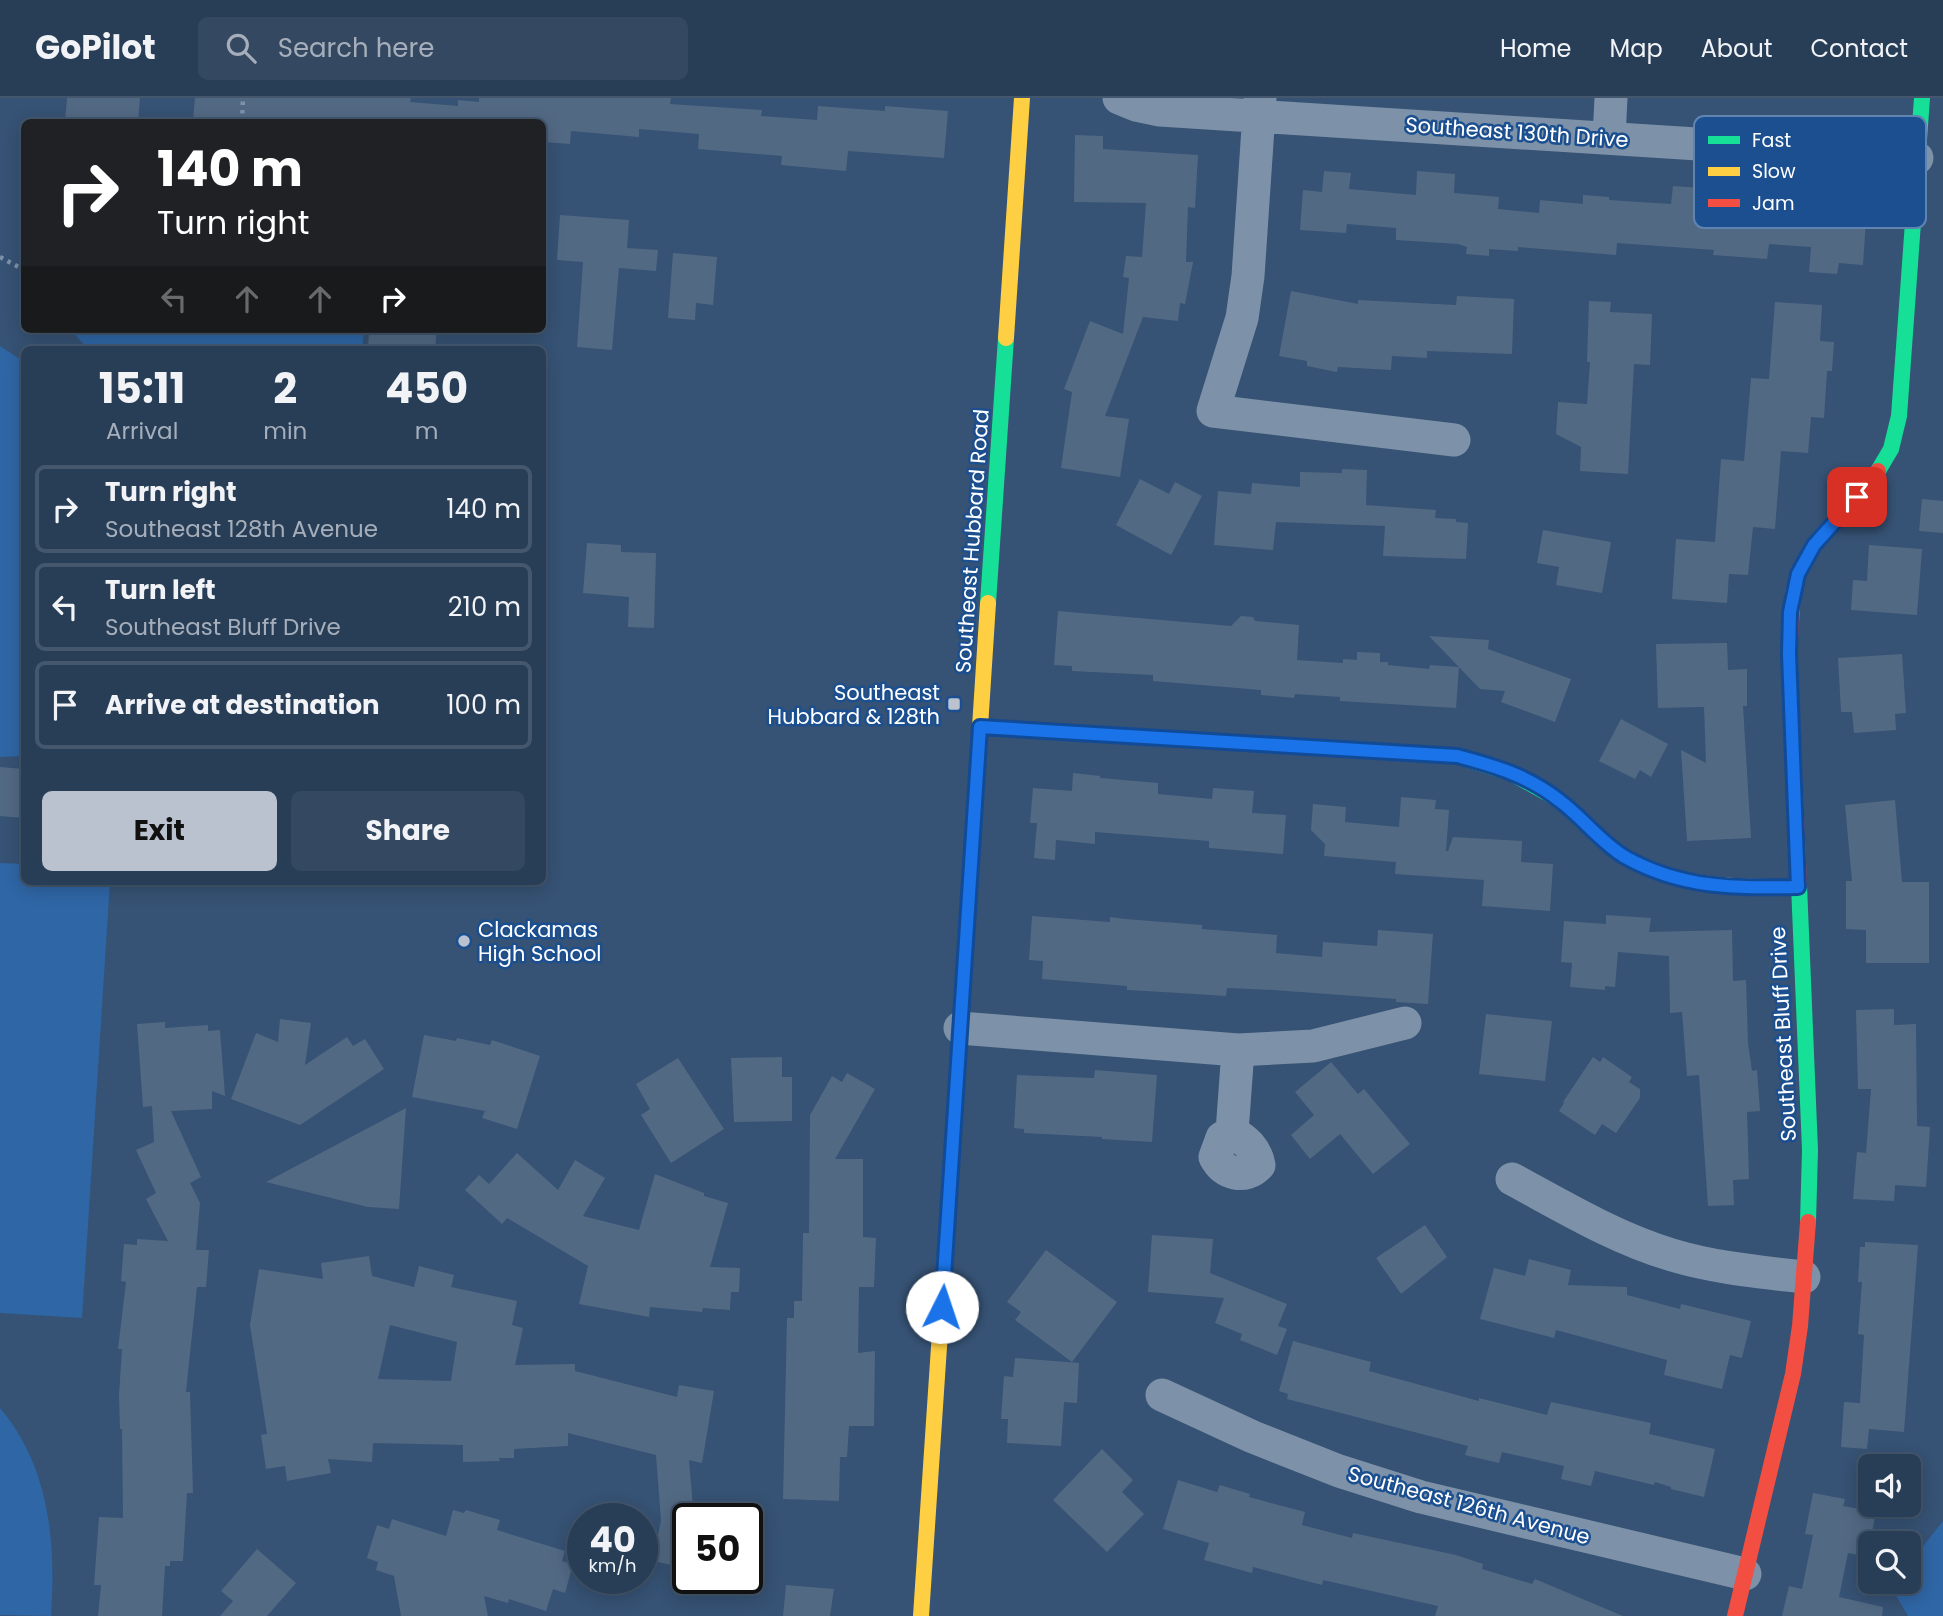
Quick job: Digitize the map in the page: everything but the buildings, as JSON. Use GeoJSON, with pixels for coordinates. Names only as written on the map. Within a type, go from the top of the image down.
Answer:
{"type":"FeatureCollection","features":[{"type":"Feature","properties":{"kind":"street","name":"Southeast Hubbard Road"},"geometry":{"type":"LineString","coordinates":[[921,1616],[1022,98]]}},
{"type":"Feature","properties":{"kind":"street","name":"Southeast 130th Drive"},"geometry":{"type":"LineString","coordinates":[[1119,98],[1160,110],[1259,107],[1694,144]]}},
{"type":"Feature","properties":{"kind":"street"},"geometry":{"type":"LineString","coordinates":[[1609,138],[1611,98]]}},
{"type":"Feature","properties":{"kind":"street","name":"Southeast Bluff Drive"},"geometry":{"type":"LineString","coordinates":[[1920,116],[1922,98]]}},
{"type":"Feature","properties":{"kind":"street"},"geometry":{"type":"LineString","coordinates":[[1259,107],[1248,276],[1242,317],[1213,411],[1454,440]]}},
{"type":"Feature","properties":{"kind":"street","name":"Southeast Bluff Drive"},"geometry":{"type":"LineString","coordinates":[[1735,1616],[1793,1374],[1810,1214],[1810,1150],[1789,668],[1790,612],[1798,574],[1814,545],[1871,482],[1890,452],[1899,416],[1912,228]]}},
{"type":"Feature","properties":{"kind":"street"},"geometry":{"type":"LineString","coordinates":[[980,727],[1457,756],[1499,767],[1530,780],[1562,802],[1623,856],[1652,870],[1686,882],[1732,888],[1798,887]]}},
{"type":"Feature","properties":{"kind":"street"},"geometry":{"type":"LineString","coordinates":[[960,1028],[1238,1050],[1313,1046],[1405,1023]]}},
{"type":"Feature","properties":{"kind":"street"},"geometry":{"type":"LineString","coordinates":[[1231,1132],[1238,1050]]}},
{"type":"Feature","properties":{"kind":"street"},"geometry":{"type":"LineString","coordinates":[[1512,1179],[1580,1216],[1670,1255],[1716,1266],[1804,1277]]}},
{"type":"Feature","properties":{"kind":"street","name":"Southeast 126th Avenue"},"geometry":{"type":"LineString","coordinates":[[1162,1395],[1253,1437],[1339,1471],[1397,1489],[1745,1574]]}},
{"type":"Feature","properties":{"kind":"path"},"geometry":{"type":"LineString","coordinates":[[242,119],[243,98]]}},
{"type":"Feature","properties":{"kind":"path"},"geometry":{"type":"LineString","coordinates":[[0,257],[21,268]]}},
{"type":"Feature","properties":{"kind":"shaded area"},"geometry":{"type":"Polygon","coordinates":[[[74,333],[364,333],[362,346],[85,346],[74,333]]]}},
{"type":"Feature","properties":{"kind":"shaded area"},"geometry":{"type":"Polygon","coordinates":[[[0,346],[21,360],[21,756],[0,757],[0,346]]]}},
{"type":"Feature","properties":{"kind":"shaded area"},"geometry":{"type":"Polygon","coordinates":[[[0,863],[21,864],[21,885],[110,885],[82,1318],[0,1313],[0,863]]]}},
{"type":"Feature","properties":{"kind":"shaded area"},"geometry":{"type":"Polygon","coordinates":[[[0,1408],[30,1455],[46,1507],[52,1561],[51,1616],[0,1615],[0,1408]]]}},
{"type":"Feature","properties":{"kind":"shaded area"},"geometry":{"type":"Polygon","coordinates":[[[1943,1521],[1943,1616],[1908,1616],[1895,1594],[1921,1594],[1921,1549],[1943,1521]]]}},
{"type":"Feature","properties":{"kind":"traffic: fast"},"geometry":{"type":"LineString","coordinates":[[1921,116],[1922,98]]}},
{"type":"Feature","properties":{"kind":"traffic: fast"},"geometry":{"type":"LineString","coordinates":[[1878,471],[1891,449],[1899,416],[1913,228]]}},
{"type":"Feature","properties":{"kind":"traffic: fast"},"geometry":{"type":"LineString","coordinates":[[988,603],[1006,338]]}},
{"type":"Feature","properties":{"kind":"traffic: fast"},"geometry":{"type":"LineString","coordinates":[[980,727],[1457,756],[1511,773],[1556,798]]}},
{"type":"Feature","properties":{"kind":"traffic: fast"},"geometry":{"type":"LineString","coordinates":[[1799,885],[1810,1150],[1808,1222]]}},
{"type":"Feature","properties":{"kind":"traffic: slow"},"geometry":{"type":"LineString","coordinates":[[1006,338],[1022,98]]}},
{"type":"Feature","properties":{"kind":"traffic: slow"},"geometry":{"type":"LineString","coordinates":[[969,898],[988,603]]}},
{"type":"Feature","properties":{"kind":"traffic: slow"},"geometry":{"type":"LineString","coordinates":[[1556,798],[1616,851],[1658,872],[1681,879],[1728,886],[1798,887]]}},
{"type":"Feature","properties":{"kind":"traffic: slow"},"geometry":{"type":"LineString","coordinates":[[921,1616],[945,1257]]}},
{"type":"Feature","properties":{"kind":"traffic: jam"},"geometry":{"type":"LineString","coordinates":[[1799,885],[1789,654],[1793,593],[1798,574],[1817,541],[1878,471]]}},
{"type":"Feature","properties":{"kind":"traffic: jam"},"geometry":{"type":"LineString","coordinates":[[945,1257],[969,898]]}},
{"type":"Feature","properties":{"kind":"traffic: jam"},"geometry":{"type":"LineString","coordinates":[[1735,1616],[1793,1374],[1800,1326],[1808,1222]]}},
{"type":"Feature","properties":{"kind":"place","name":"Southeast Hubbard & 128th"},"geometry":{"type":"Point","coordinates":[954,704]}},
{"type":"Feature","properties":{"kind":"place","name":"Clackamas High School"},"geometry":{"type":"Point","coordinates":[464,941]}},
{"type":"Feature","properties":{"kind":"route"},"geometry":{"type":"LineString","coordinates":[[942,1307],[980,727],[1457,756],[1499,767],[1530,780],[1562,802],[1623,856],[1652,870],[1686,882],[1732,888],[1798,887],[1789,654],[1790,612],[1798,574],[1814,545],[1857,497]]}}]}
